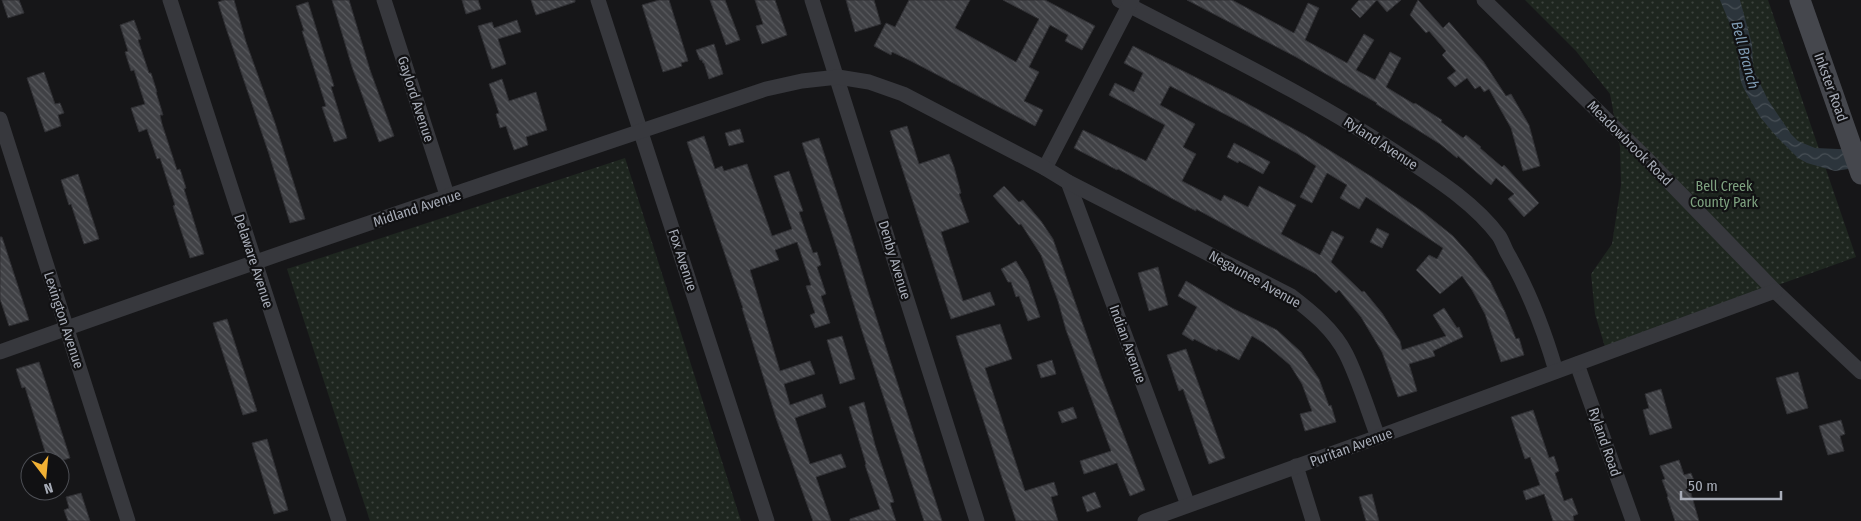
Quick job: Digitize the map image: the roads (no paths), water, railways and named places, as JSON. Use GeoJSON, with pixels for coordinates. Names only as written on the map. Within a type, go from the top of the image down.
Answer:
{"type":"FeatureCollection","features":[{"type":"Feature","properties":{"kind":"main road","name":"Inkster Road"},"geometry":{"type":"LineString","coordinates":[[1800,0],[1849,135],[1861,174]]}},
{"type":"Feature","properties":{"kind":"street","name":"Delaware Avenue"},"geometry":{"type":"LineString","coordinates":[[170,0],[339,521]]}},
{"type":"Feature","properties":{"kind":"street","name":"Gaylord Avenue"},"geometry":{"type":"LineString","coordinates":[[384,0],[448,198]]}},
{"type":"Feature","properties":{"kind":"street","name":"Fox Avenue"},"geometry":{"type":"LineString","coordinates":[[598,0],[767,521]]}},
{"type":"Feature","properties":{"kind":"street","name":"Denby Avenue"},"geometry":{"type":"LineString","coordinates":[[812,0],[838,77],[976,521]]}},
{"type":"Feature","properties":{"kind":"street","name":"Meadowbrook Road"},"geometry":{"type":"LineString","coordinates":[[1484,0],[1643,156],[1775,291],[1861,372]]}},
{"type":"Feature","properties":{"kind":"street"},"geometry":{"type":"LineString","coordinates":[[838,77],[869,82],[903,94],[1045,168],[1127,2]]}},
{"type":"Feature","properties":{"kind":"street","name":"Ryland Avenue"},"geometry":{"type":"LineString","coordinates":[[1127,2],[1287,86],[1350,123],[1424,171],[1482,216],[1500,237],[1524,282],[1547,338],[1556,371]]}},
{"type":"Feature","properties":{"kind":"street","name":"Midland Avenue"},"geometry":{"type":"LineString","coordinates":[[0,352],[255,262],[766,89],[802,81],[838,77]]}},
{"type":"Feature","properties":{"kind":"street","name":"Lexington Avenue"},"geometry":{"type":"LineString","coordinates":[[0,120],[128,521]]}},
{"type":"Feature","properties":{"kind":"street","name":"Negaunee Avenue"},"geometry":{"type":"LineString","coordinates":[[1045,168],[1068,182],[1291,296],[1307,308],[1329,329],[1346,354],[1378,437]]}},
{"type":"Feature","properties":{"kind":"street","name":"Indian Avenue"},"geometry":{"type":"LineString","coordinates":[[1068,182],[1188,506]]}},
{"type":"Feature","properties":{"kind":"street"},"geometry":{"type":"LineString","coordinates":[[1577,364],[1775,291]]}},
{"type":"Feature","properties":{"kind":"street","name":"Puritan Avenue"},"geometry":{"type":"LineString","coordinates":[[1145,521],[1577,364]]}},
{"type":"Feature","properties":{"kind":"street","name":"Ryland Road"},"geometry":{"type":"LineString","coordinates":[[1577,364],[1633,521]]}},
{"type":"Feature","properties":{"kind":"street"},"geometry":{"type":"LineString","coordinates":[[1296,466],[1314,521]]}},
{"type":"Feature","properties":{"kind":"water","name":"Bell Branch"},"geometry":{"type":"Polygon","coordinates":[[[1720,0],[1740,0],[1752,44],[1755,73],[1768,100],[1791,134],[1798,141],[1815,148],[1861,150],[1861,167],[1835,171],[1807,163],[1798,158],[1776,136],[1760,117],[1743,87],[1740,78],[1737,41],[1720,0]]]}},
{"type":"Feature","properties":{"kind":"park label","name":"Bell Creek County Park"},"geometry":{"type":"Point","coordinates":[1724,194]}}]}
